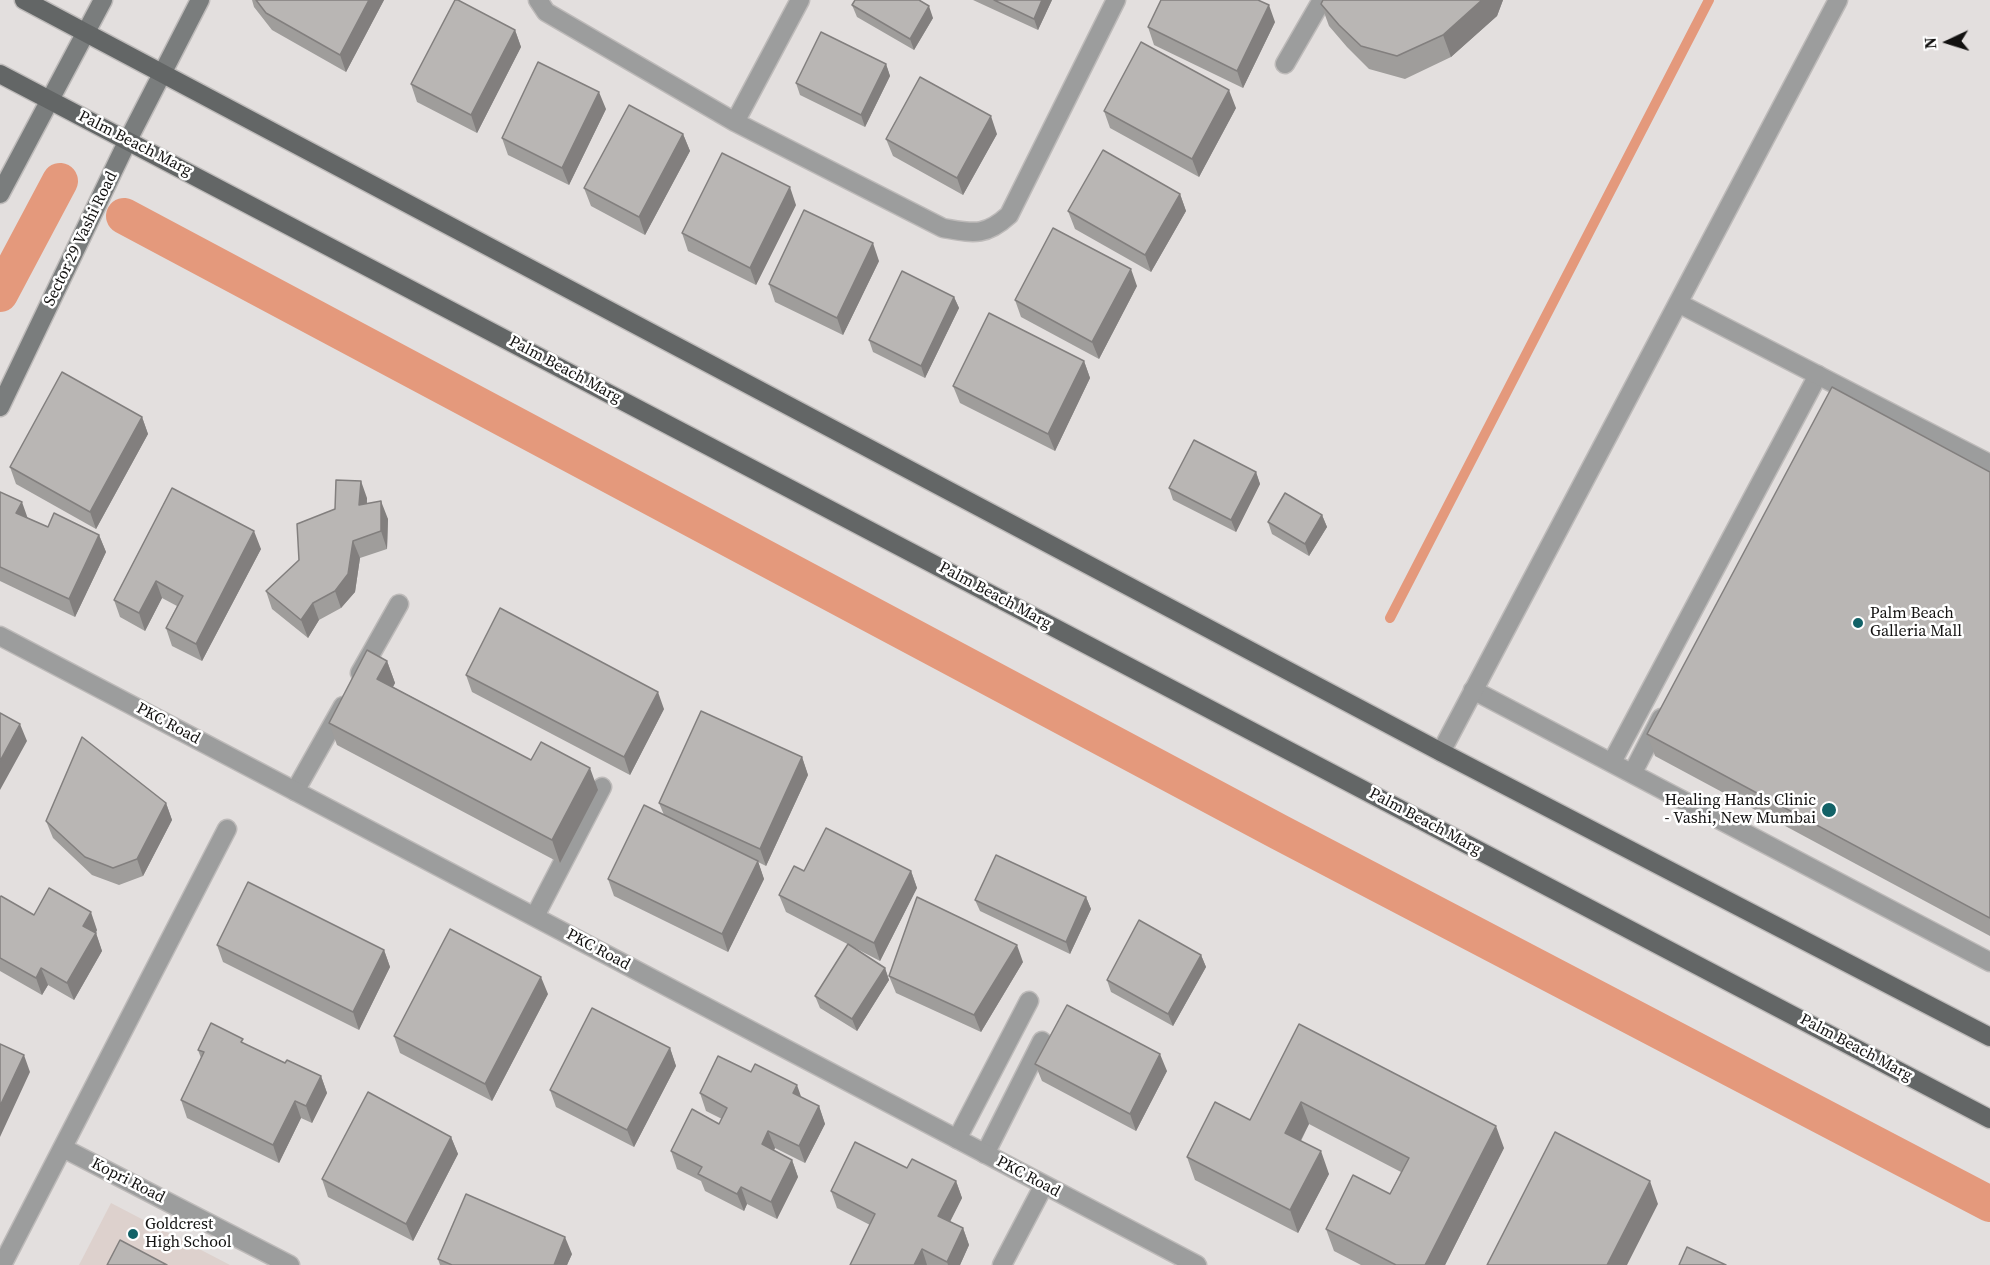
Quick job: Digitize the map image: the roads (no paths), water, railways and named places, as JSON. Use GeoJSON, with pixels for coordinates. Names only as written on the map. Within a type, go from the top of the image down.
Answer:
{"type":"FeatureCollection","features":[{"type":"Feature","properties":{"kind":"main road"},"geometry":{"type":"LineString","coordinates":[[24,0],[1441,752],[1990,1037]]}},
{"type":"Feature","properties":{"kind":"main road"},"geometry":{"type":"LineString","coordinates":[[0,194],[103,0]]}},
{"type":"Feature","properties":{"kind":"main road","name":"Sector 29 Vashi Road"},"geometry":{"type":"LineString","coordinates":[[0,407],[128,140],[200,0]]}},
{"type":"Feature","properties":{"kind":"main road","name":"Palm Beach Marg"},"geometry":{"type":"LineString","coordinates":[[0,74],[1990,1119]]}},
{"type":"Feature","properties":{"kind":"street"},"geometry":{"type":"LineString","coordinates":[[538,0],[546,12],[735,122],[943,228],[972,233],[995,228],[1009,215],[1116,0]]}},
{"type":"Feature","properties":{"kind":"street"},"geometry":{"type":"LineString","coordinates":[[735,122],[800,0]]}},
{"type":"Feature","properties":{"kind":"street"},"geometry":{"type":"LineString","coordinates":[[1285,64],[1322,0]]}},
{"type":"Feature","properties":{"kind":"street"},"geometry":{"type":"LineString","coordinates":[[1441,752],[1838,0]]}},
{"type":"Feature","properties":{"kind":"street"},"geometry":{"type":"LineString","coordinates":[[1678,303],[1990,464]]}},
{"type":"Feature","properties":{"kind":"street"},"geometry":{"type":"LineString","coordinates":[[1612,762],[1818,375]]}},
{"type":"Feature","properties":{"kind":"street"},"geometry":{"type":"LineString","coordinates":[[1829,403],[1838,386]]}},
{"type":"Feature","properties":{"kind":"street"},"geometry":{"type":"LineString","coordinates":[[295,790],[399,604]]}},
{"type":"Feature","properties":{"kind":"street","name":"PKC Road"},"geometry":{"type":"LineString","coordinates":[[0,636],[1197,1265]]}},
{"type":"Feature","properties":{"kind":"street"},"geometry":{"type":"LineString","coordinates":[[1473,690],[1633,772],[1990,962]]}},
{"type":"Feature","properties":{"kind":"street"},"geometry":{"type":"LineString","coordinates":[[1633,772],[1670,702]]}},
{"type":"Feature","properties":{"kind":"street"},"geometry":{"type":"LineString","coordinates":[[535,916],[602,787]]}},
{"type":"Feature","properties":{"kind":"street"},"geometry":{"type":"LineString","coordinates":[[3,1265],[227,830]]}},
{"type":"Feature","properties":{"kind":"street"},"geometry":{"type":"LineString","coordinates":[[957,1139],[1029,1001]]}},
{"type":"Feature","properties":{"kind":"street"},"geometry":{"type":"LineString","coordinates":[[985,1154],[1042,1041]]}},
{"type":"Feature","properties":{"kind":"street","name":"Kopri Road"},"geometry":{"type":"LineString","coordinates":[[63,1148],[290,1265]]}},
{"type":"Feature","properties":{"kind":"street"},"geometry":{"type":"LineString","coordinates":[[1002,1265],[1044,1185]]}},
{"type":"Feature","properties":{"kind":"waterway"},"geometry":{"type":"LineString","coordinates":[[1390,618],[1709,0]]}},
{"type":"Feature","properties":{"kind":"waterway"},"geometry":{"type":"LineString","coordinates":[[0,294],[60,181]]}},
{"type":"Feature","properties":{"kind":"waterway"},"geometry":{"type":"LineString","coordinates":[[124,216],[1279,832],[1990,1204]]}},
{"type":"Feature","properties":{"kind":"place","name":"Palm Beach Galleria Mall"},"geometry":{"type":"Point","coordinates":[1858,623]}},
{"type":"Feature","properties":{"kind":"place","name":"Healing Hands Clinic - Vashi, New Mumbai"},"geometry":{"type":"Point","coordinates":[1829,810]}},
{"type":"Feature","properties":{"kind":"place","name":"Goldcrest High School"},"geometry":{"type":"Point","coordinates":[133,1234]}}]}
